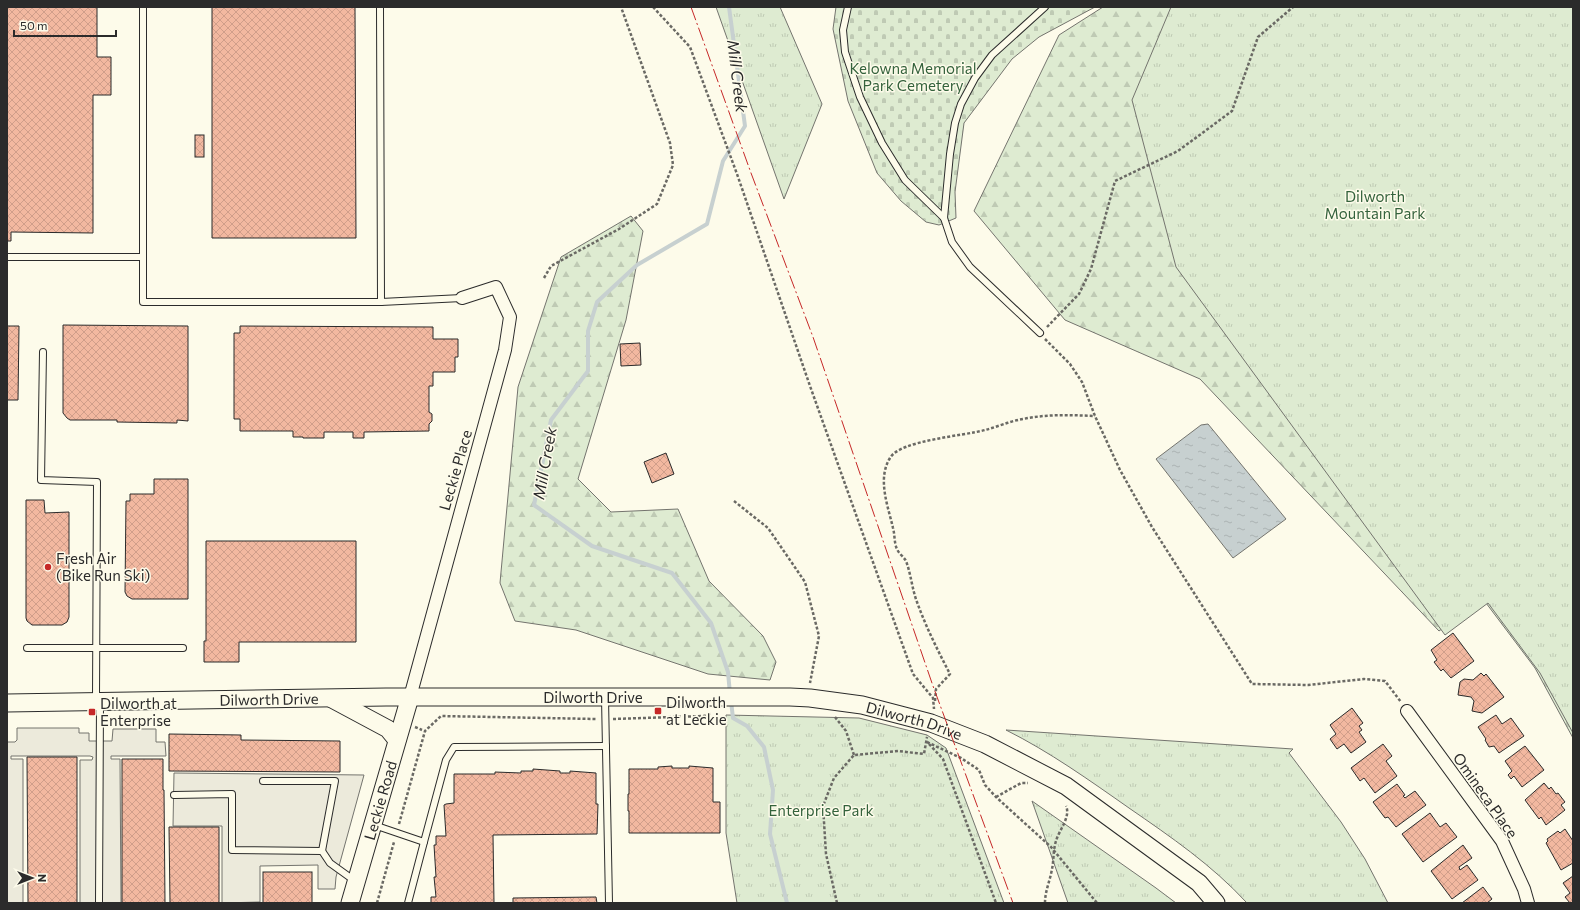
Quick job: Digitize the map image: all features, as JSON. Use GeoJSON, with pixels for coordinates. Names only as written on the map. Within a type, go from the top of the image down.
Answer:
{"type":"FeatureCollection","features":[{"type":"Feature","properties":{"kind":"main road","name":"Dilworth Drive"},"geometry":{"type":"LineString","coordinates":[[7,702],[410,697],[605,698],[719,704],[738,697],[810,698],[862,705],[931,723],[985,744],[1066,786],[1199,883],[1216,903]]}},
{"type":"Feature","properties":{"kind":"main road","name":"Leckie Road"},"geometry":{"type":"LineString","coordinates":[[350,903],[410,697]]}},
{"type":"Feature","properties":{"kind":"main road"},"geometry":{"type":"LineString","coordinates":[[331,699],[388,729],[397,740]]}},
{"type":"Feature","properties":{"kind":"street","name":"Leckie Place"},"geometry":{"type":"LineString","coordinates":[[410,697],[505,350],[510,317],[496,287],[462,298]]}},
{"type":"Feature","properties":{"kind":"street","name":"Omineca Place"},"geometry":{"type":"LineString","coordinates":[[1408,711],[1502,841],[1524,889],[1528,903]]}},
{"type":"Feature","properties":{"kind":"lane"},"geometry":{"type":"LineString","coordinates":[[143,7],[143,302],[381,302],[462,298]]}},
{"type":"Feature","properties":{"kind":"lane"},"geometry":{"type":"LineString","coordinates":[[380,7],[381,302]]}},
{"type":"Feature","properties":{"kind":"lane"},"geometry":{"type":"LineString","coordinates":[[848,7],[843,30],[845,52],[860,97],[882,143],[905,180],[944,218]]}},
{"type":"Feature","properties":{"kind":"lane"},"geometry":{"type":"LineString","coordinates":[[1040,334],[970,267],[952,242],[944,218],[952,139],[961,104],[975,78],[992,55],[1045,7]]}},
{"type":"Feature","properties":{"kind":"lane"},"geometry":{"type":"LineString","coordinates":[[7,257],[143,257]]}},
{"type":"Feature","properties":{"kind":"lane"},"geometry":{"type":"LineString","coordinates":[[43,352],[41,480],[97,482],[96,648],[98,702],[99,903]]}},
{"type":"Feature","properties":{"kind":"lane"},"geometry":{"type":"LineString","coordinates":[[27,648],[183,648]]}},
{"type":"Feature","properties":{"kind":"lane"},"geometry":{"type":"LineString","coordinates":[[605,698],[609,903]]}},
{"type":"Feature","properties":{"kind":"lane"},"geometry":{"type":"LineString","coordinates":[[408,903],[446,760],[454,747],[606,746]]}},
{"type":"Feature","properties":{"kind":"lane"},"geometry":{"type":"LineString","coordinates":[[262,781],[335,781],[322,851],[330,863],[356,882]]}},
{"type":"Feature","properties":{"kind":"lane"},"geometry":{"type":"LineString","coordinates":[[174,795],[232,794],[232,850],[322,851]]}},
{"type":"Feature","properties":{"kind":"lane"},"geometry":{"type":"LineString","coordinates":[[373,825],[424,842]]}},
{"type":"Feature","properties":{"kind":"path"},"geometry":{"type":"LineString","coordinates":[[544,278],[551,266],[619,229],[658,204],[673,165],[670,143],[621,7]]}},
{"type":"Feature","properties":{"kind":"path"},"geometry":{"type":"LineString","coordinates":[[652,7],[690,47],[737,174],[810,386],[913,674],[933,698],[934,708],[936,689],[950,674],[934,644],[917,602],[906,561],[896,549],[893,528],[885,496],[885,471],[890,457],[899,449],[915,444],[984,431],[1022,419],[1056,415],[1095,416]]}},
{"type":"Feature","properties":{"kind":"path"},"geometry":{"type":"LineString","coordinates":[[1293,7],[1258,37],[1232,111],[1178,151],[1114,181],[1091,269],[1080,294],[1040,334],[1070,364],[1082,382],[1095,416],[1120,470],[1152,527],[1252,684],[1308,685],[1364,679],[1385,680],[1408,711]]}},
{"type":"Feature","properties":{"kind":"path"},"geometry":{"type":"LineString","coordinates":[[734,501],[768,528],[805,582],[819,636],[810,680],[810,698]]}},
{"type":"Feature","properties":{"kind":"path"},"geometry":{"type":"LineString","coordinates":[[377,903],[425,731],[441,716],[605,719],[704,716],[719,704]]}},
{"type":"Feature","properties":{"kind":"path"},"geometry":{"type":"LineString","coordinates":[[834,716],[846,731],[854,755]]}},
{"type":"Feature","properties":{"kind":"path"},"geometry":{"type":"LineString","coordinates":[[415,727],[422,730]]}},
{"type":"Feature","properties":{"kind":"path"},"geometry":{"type":"LineString","coordinates":[[836,903],[826,854],[823,806],[834,778],[854,755],[898,751],[924,754],[927,742]]}},
{"type":"Feature","properties":{"kind":"path"},"geometry":{"type":"LineString","coordinates":[[927,742],[943,759],[996,903]]}},
{"type":"Feature","properties":{"kind":"path"},"geometry":{"type":"LineString","coordinates":[[927,742],[961,758],[979,770],[986,784],[996,798],[1054,851],[1097,903]]}},
{"type":"Feature","properties":{"kind":"path"},"geometry":{"type":"LineString","coordinates":[[996,798],[1021,783],[1036,784]]}},
{"type":"Feature","properties":{"kind":"path"},"geometry":{"type":"LineString","coordinates":[[1045,903],[1045,893],[1052,870],[1056,841],[1065,821],[1067,808],[1065,804]]}},
{"type":"Feature","properties":{"kind":"green space"},"geometry":{"type":"Polygon","coordinates":[[[716,7],[780,7],[822,104],[784,199],[716,7]]]}},
{"type":"Feature","properties":{"kind":"green space","name":"Kelowna Memorial Park Cemetery"},"geometry":{"type":"Polygon","coordinates":[[[836,7],[1095,7],[1039,37],[1012,59],[964,123],[955,192],[956,218],[939,225],[926,222],[901,201],[877,173],[848,101],[833,29],[836,7]]]}},
{"type":"Feature","properties":{"kind":"green space","name":"Dilworth Mountain Park"},"geometry":{"type":"Polygon","coordinates":[[[1103,7],[1573,7],[1573,738],[1535,668],[1483,599],[1439,631],[1200,379],[1065,320],[974,211],[1059,35],[1103,7]]]}},
{"type":"Feature","properties":{"kind":"green space","name":"Dilworth Mountain Park"},"geometry":{"type":"Polygon","coordinates":[[[1171,7],[1573,7],[1573,733],[1540,673],[1488,603],[1445,635],[1176,267],[1132,100],[1171,7]]]}},
{"type":"Feature","properties":{"kind":"green space"},"geometry":{"type":"Polygon","coordinates":[[[631,216],[643,231],[626,320],[578,479],[611,512],[678,509],[709,581],[763,636],[776,662],[770,680],[708,674],[576,630],[515,621],[500,583],[518,387],[561,257],[631,216]]]}},
{"type":"Feature","properties":{"kind":"green space","name":"Enterprise Park"},"geometry":{"type":"Polygon","coordinates":[[[726,715],[859,718],[927,735],[946,748],[1004,903],[737,903],[726,833],[726,715]]]}},
{"type":"Feature","properties":{"kind":"green space"},"geometry":{"type":"Polygon","coordinates":[[[1006,730],[1293,749],[1289,753],[1341,822],[1365,859],[1388,903],[1247,903],[1220,876],[1191,852],[1069,767],[1006,730]]]}},
{"type":"Feature","properties":{"kind":"green space"},"geometry":{"type":"Polygon","coordinates":[[[1032,801],[1156,888],[1176,903],[1068,903],[1032,801]]]}},
{"type":"Feature","properties":{"kind":"shaded area"},"geometry":{"type":"Polygon","coordinates":[[[17,728],[79,728],[79,733],[89,733],[89,741],[112,741],[113,729],[156,729],[156,742],[165,742],[166,756],[111,756],[111,759],[120,759],[121,903],[80,903],[80,760],[92,760],[93,757],[11,756],[11,759],[23,759],[23,903],[7,903],[7,742],[15,742],[17,740],[17,728]]]}},
{"type":"Feature","properties":{"kind":"shaded area"},"geometry":{"type":"Polygon","coordinates":[[[174,773],[364,775],[336,877],[335,889],[318,889],[318,865],[260,866],[260,902],[222,903],[222,826],[173,826],[174,773]]]}},
{"type":"Feature","properties":{"kind":"water"},"geometry":{"type":"Polygon","coordinates":[[[1208,424],[1286,519],[1233,558],[1156,459],[1201,425],[1208,424]]]}},
{"type":"Feature","properties":{"kind":"building"},"geometry":{"type":"Polygon","coordinates":[[[7,7],[97,7],[97,57],[111,57],[111,95],[93,95],[93,233],[11,232],[11,241],[7,241],[7,7]]]}},
{"type":"Feature","properties":{"kind":"building"},"geometry":{"type":"Polygon","coordinates":[[[212,7],[355,7],[356,238],[212,238],[212,7]]]}},
{"type":"Feature","properties":{"kind":"building"},"geometry":{"type":"Polygon","coordinates":[[[195,135],[204,135],[204,157],[195,157],[195,135]]]}},
{"type":"Feature","properties":{"kind":"building"},"geometry":{"type":"Polygon","coordinates":[[[63,325],[188,326],[188,421],[177,420],[177,423],[117,422],[117,420],[70,420],[67,418],[63,413],[63,325]]]}},
{"type":"Feature","properties":{"kind":"building"},"geometry":{"type":"Polygon","coordinates":[[[7,326],[19,326],[18,400],[7,400],[7,326]]]}},
{"type":"Feature","properties":{"kind":"building"},"geometry":{"type":"Polygon","coordinates":[[[240,326],[433,327],[433,339],[458,339],[458,357],[455,357],[455,372],[433,372],[433,386],[429,386],[429,412],[432,414],[432,421],[429,424],[429,431],[364,432],[364,438],[353,438],[353,432],[324,432],[324,438],[303,438],[293,437],[293,431],[240,431],[240,419],[234,419],[234,333],[240,333],[240,326]]]}},
{"type":"Feature","properties":{"kind":"building"},"geometry":{"type":"Polygon","coordinates":[[[640,343],[641,365],[621,366],[620,344],[640,343]]]}},
{"type":"Feature","properties":{"kind":"building"},"geometry":{"type":"Polygon","coordinates":[[[666,453],[674,474],[652,483],[644,462],[666,453]]]}},
{"type":"Feature","properties":{"kind":"building"},"geometry":{"type":"Polygon","coordinates":[[[154,479],[188,479],[188,599],[132,599],[127,596],[125,592],[126,501],[130,501],[130,494],[154,494],[154,479]]]}},
{"type":"Feature","properties":{"kind":"building"},"geometry":{"type":"Polygon","coordinates":[[[26,500],[44,500],[45,513],[69,512],[69,617],[67,622],[62,625],[32,625],[26,618],[26,500]]]}},
{"type":"Feature","properties":{"kind":"building"},"geometry":{"type":"Polygon","coordinates":[[[206,541],[356,541],[356,642],[239,642],[239,662],[204,662],[204,641],[206,641],[206,541]]]}},
{"type":"Feature","properties":{"kind":"building"},"geometry":{"type":"Polygon","coordinates":[[[1453,633],[1474,661],[1451,678],[1443,669],[1441,671],[1434,662],[1437,660],[1431,650],[1453,633]]]}},
{"type":"Feature","properties":{"kind":"building"},"geometry":{"type":"Polygon","coordinates":[[[1481,673],[1484,676],[1486,674],[1504,697],[1482,713],[1472,711],[1474,701],[1471,697],[1458,695],[1460,682],[1464,679],[1473,680],[1481,673]]]}},
{"type":"Feature","properties":{"kind":"building"},"geometry":{"type":"Polygon","coordinates":[[[1352,708],[1363,723],[1359,726],[1362,730],[1359,732],[1366,742],[1351,753],[1344,744],[1337,749],[1330,739],[1336,734],[1330,725],[1352,708]]]}},
{"type":"Feature","properties":{"kind":"building"},"geometry":{"type":"Polygon","coordinates":[[[1496,715],[1502,724],[1511,718],[1524,736],[1499,753],[1494,746],[1489,747],[1485,740],[1486,739],[1478,727],[1496,715]]]}},
{"type":"Feature","properties":{"kind":"building"},"geometry":{"type":"Polygon","coordinates":[[[169,734],[241,735],[241,740],[340,741],[340,772],[169,771],[169,734]]]}},
{"type":"Feature","properties":{"kind":"building"},"geometry":{"type":"Polygon","coordinates":[[[1383,744],[1392,756],[1386,761],[1397,776],[1375,793],[1364,778],[1360,781],[1351,768],[1383,744]]]}},
{"type":"Feature","properties":{"kind":"building"},"geometry":{"type":"Polygon","coordinates":[[[1525,746],[1544,770],[1522,787],[1514,776],[1511,779],[1508,775],[1512,771],[1505,761],[1525,746]]]}},
{"type":"Feature","properties":{"kind":"building"},"geometry":{"type":"Polygon","coordinates":[[[27,757],[77,757],[77,903],[28,903],[27,757]]]}},
{"type":"Feature","properties":{"kind":"building"},"geometry":{"type":"Polygon","coordinates":[[[122,759],[163,759],[165,903],[122,903],[122,759]]]}},
{"type":"Feature","properties":{"kind":"building"},"geometry":{"type":"Polygon","coordinates":[[[672,766],[672,768],[689,768],[689,766],[713,768],[713,802],[720,802],[720,833],[629,833],[629,769],[658,769],[658,767],[672,766]]]}},
{"type":"Feature","properties":{"kind":"building"},"geometry":{"type":"Polygon","coordinates":[[[533,769],[560,771],[560,773],[570,773],[570,771],[596,773],[596,804],[598,804],[597,834],[493,835],[494,903],[431,903],[431,897],[436,897],[434,877],[436,877],[434,845],[436,845],[436,836],[446,836],[444,805],[454,803],[454,774],[495,774],[495,772],[521,773],[521,771],[533,771],[533,769]]]}},
{"type":"Feature","properties":{"kind":"building"},"geometry":{"type":"Polygon","coordinates":[[[1544,783],[1549,789],[1551,787],[1556,794],[1558,793],[1565,802],[1561,805],[1565,810],[1546,825],[1541,817],[1539,819],[1525,800],[1544,783]]]}},
{"type":"Feature","properties":{"kind":"building"},"geometry":{"type":"Polygon","coordinates":[[[1397,784],[1405,795],[1403,796],[1405,798],[1415,791],[1426,805],[1396,827],[1388,817],[1385,818],[1373,802],[1397,784]]]}},
{"type":"Feature","properties":{"kind":"building"},"geometry":{"type":"Polygon","coordinates":[[[1430,813],[1440,827],[1446,823],[1457,837],[1423,862],[1402,834],[1430,813]]]}},
{"type":"Feature","properties":{"kind":"building"},"geometry":{"type":"Polygon","coordinates":[[[169,827],[219,827],[219,903],[170,903],[169,827]]]}},
{"type":"Feature","properties":{"kind":"building"},"geometry":{"type":"Polygon","coordinates":[[[1565,829],[1573,841],[1573,863],[1561,870],[1546,843],[1548,841],[1547,839],[1558,831],[1560,833],[1565,829]]]}},
{"type":"Feature","properties":{"kind":"building"},"geometry":{"type":"Polygon","coordinates":[[[1463,845],[1472,858],[1459,867],[1460,870],[1467,865],[1478,880],[1452,899],[1431,871],[1463,845]]]}},
{"type":"Feature","properties":{"kind":"building"},"geometry":{"type":"Polygon","coordinates":[[[263,872],[312,872],[312,903],[263,903],[263,872]]]}},
{"type":"Feature","properties":{"kind":"building"},"geometry":{"type":"Polygon","coordinates":[[[1573,876],[1573,903],[1570,903],[1565,897],[1570,893],[1563,883],[1573,876]]]}},
{"type":"Feature","properties":{"kind":"building"},"geometry":{"type":"Polygon","coordinates":[[[1483,887],[1492,899],[1487,903],[1462,903],[1483,887]]]}},
{"type":"Feature","properties":{"kind":"building"},"geometry":{"type":"Polygon","coordinates":[[[596,897],[597,903],[513,903],[513,898],[596,897]]]}},
{"type":"Feature","properties":{"kind":"waterway","name":"Mill Creek"},"geometry":{"type":"LineString","coordinates":[[729,7],[745,126],[723,161],[707,224],[637,265],[597,302],[588,331],[588,371],[551,420],[534,505],[592,546],[672,573],[711,623],[728,672],[730,694]]}},
{"type":"Feature","properties":{"kind":"waterway","name":"Mill Creek"},"geometry":{"type":"LineString","coordinates":[[731,701],[733,718],[747,726],[764,747],[773,790],[770,834],[787,903]]}},
{"type":"Feature","properties":{"kind":"power"},"geometry":{"type":"LineString","coordinates":[[691,7],[751,173],[813,337],[933,686],[1013,903]]}},
{"type":"Feature","properties":{"kind":"place","name":"Fresh Air (Bike Run Ski)"},"geometry":{"type":"Point","coordinates":[48,567]}},
{"type":"Feature","properties":{"kind":"place","name":"Dilworth at Leckie"},"geometry":{"type":"Point","coordinates":[658,711]}},
{"type":"Feature","properties":{"kind":"place","name":"Dilworth at Enterprise"},"geometry":{"type":"Point","coordinates":[92,712]}}]}
